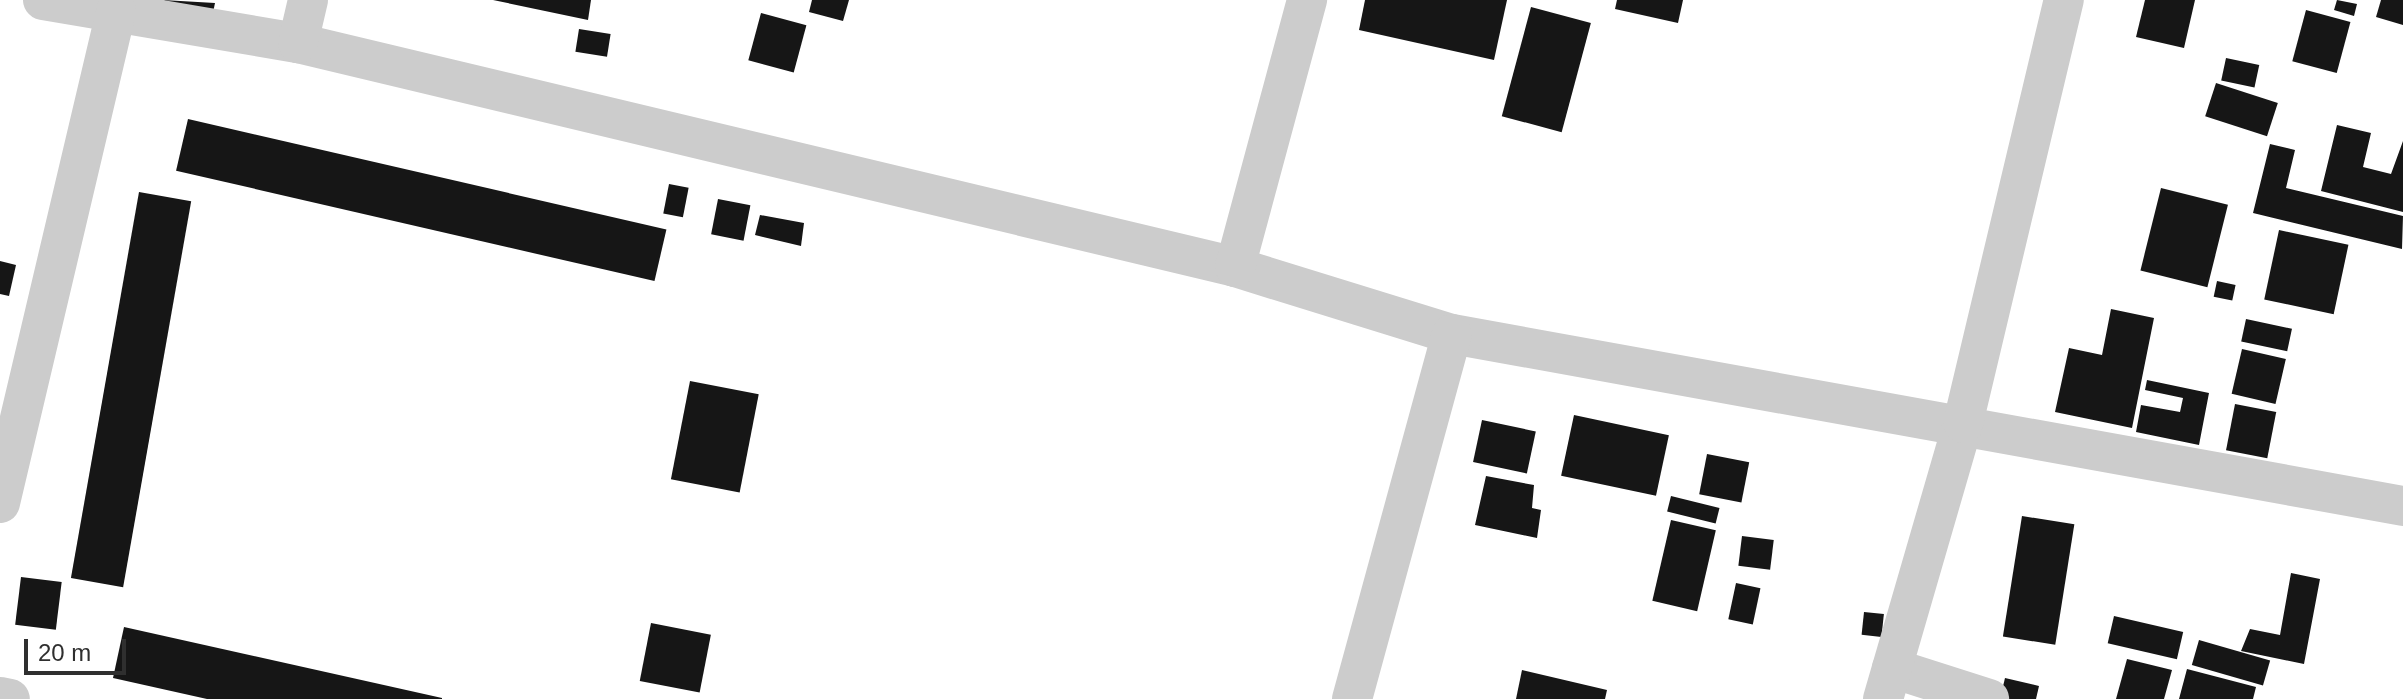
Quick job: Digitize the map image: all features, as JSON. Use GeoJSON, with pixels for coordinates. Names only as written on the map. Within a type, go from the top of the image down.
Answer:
{"type":"FeatureCollection","features":[{"type":"Feature","properties":{"kind":"street"},"geometry":{"type":"LineString","coordinates":[[43,0],[298,43],[1235,267],[1452,334],[1963,423],[2403,506]]}},
{"type":"Feature","properties":{"kind":"street"},"geometry":{"type":"LineString","coordinates":[[298,43],[308,0]]}},
{"type":"Feature","properties":{"kind":"street"},"geometry":{"type":"LineString","coordinates":[[1235,267],[1307,0]]}},
{"type":"Feature","properties":{"kind":"street"},"geometry":{"type":"LineString","coordinates":[[1989,699],[1887,684],[1963,423],[2064,0]]}},
{"type":"Feature","properties":{"kind":"street"},"geometry":{"type":"LineString","coordinates":[[0,503],[116,12]]}},
{"type":"Feature","properties":{"kind":"street"},"geometry":{"type":"LineString","coordinates":[[1352,699],[1452,334]]}},
{"type":"Feature","properties":{"kind":"street"},"geometry":{"type":"LineString","coordinates":[[0,697],[10,699]]}},
{"type":"Feature","properties":{"kind":"building"},"geometry":{"type":"Polygon","coordinates":[[[163,0],[215,3],[211,22],[163,0]]]}},
{"type":"Feature","properties":{"kind":"building"},"geometry":{"type":"Polygon","coordinates":[[[493,0],[591,0],[588,20],[493,0]]]}},
{"type":"Feature","properties":{"kind":"building"},"geometry":{"type":"Polygon","coordinates":[[[812,0],[849,0],[843,21],[809,12],[812,0]]]}},
{"type":"Feature","properties":{"kind":"building"},"geometry":{"type":"Polygon","coordinates":[[[1365,0],[1507,0],[1494,60],[1359,30],[1365,0]]]}},
{"type":"Feature","properties":{"kind":"building"},"geometry":{"type":"Polygon","coordinates":[[[1617,0],[1683,0],[1678,23],[1615,9],[1617,0]]]}},
{"type":"Feature","properties":{"kind":"building"},"geometry":{"type":"Polygon","coordinates":[[[2145,0],[2195,0],[2184,48],[2136,37],[2145,0]]]}},
{"type":"Feature","properties":{"kind":"building"},"geometry":{"type":"Polygon","coordinates":[[[2337,0],[2357,4],[2354,16],[2334,10],[2337,0]]]}},
{"type":"Feature","properties":{"kind":"building"},"geometry":{"type":"Polygon","coordinates":[[[2381,0],[2403,0],[2403,25],[2376,17],[2381,0]]]}},
{"type":"Feature","properties":{"kind":"building"},"geometry":{"type":"Polygon","coordinates":[[[1531,7],[1591,23],[1562,132],[1502,116],[1531,7]]]}},
{"type":"Feature","properties":{"kind":"building"},"geometry":{"type":"Polygon","coordinates":[[[2306,10],[2350,22],[2337,73],[2292,61],[2306,10]]]}},
{"type":"Feature","properties":{"kind":"building"},"geometry":{"type":"Polygon","coordinates":[[[761,13],[806,25],[794,72],[748,60],[761,13]]]}},
{"type":"Feature","properties":{"kind":"building"},"geometry":{"type":"Polygon","coordinates":[[[579,29],[611,34],[607,57],[575,52],[579,29]]]}},
{"type":"Feature","properties":{"kind":"building"},"geometry":{"type":"Polygon","coordinates":[[[2226,58],[2259,65],[2254,88],[2221,80],[2226,58]]]}},
{"type":"Feature","properties":{"kind":"building"},"geometry":{"type":"Polygon","coordinates":[[[2216,83],[2278,103],[2267,136],[2205,116],[2216,83]]]}},
{"type":"Feature","properties":{"kind":"building"},"geometry":{"type":"Polygon","coordinates":[[[188,119],[666,229],[654,281],[176,171],[188,119]]]}},
{"type":"Feature","properties":{"kind":"building"},"geometry":{"type":"Polygon","coordinates":[[[2337,125],[2371,133],[2363,167],[2391,174],[2403,141],[2403,212],[2321,191],[2337,125]]]}},
{"type":"Feature","properties":{"kind":"building"},"geometry":{"type":"Polygon","coordinates":[[[2270,144],[2295,150],[2286,188],[2403,216],[2402,249],[2253,213],[2270,144]]]}},
{"type":"Feature","properties":{"kind":"building"},"geometry":{"type":"Polygon","coordinates":[[[669,184],[689,188],[683,217],[663,213],[669,184]]]}},
{"type":"Feature","properties":{"kind":"building"},"geometry":{"type":"Polygon","coordinates":[[[2161,188],[2228,205],[2207,287],[2140,270],[2161,188]]]}},
{"type":"Feature","properties":{"kind":"building"},"geometry":{"type":"Polygon","coordinates":[[[139,192],[191,201],[123,587],[71,578],[139,192]]]}},
{"type":"Feature","properties":{"kind":"building"},"geometry":{"type":"Polygon","coordinates":[[[718,199],[750,205],[744,241],[711,234],[718,199]]]}},
{"type":"Feature","properties":{"kind":"building"},"geometry":{"type":"Polygon","coordinates":[[[760,215],[804,223],[801,246],[755,235],[760,215]]]}},
{"type":"Feature","properties":{"kind":"building"},"geometry":{"type":"Polygon","coordinates":[[[2279,230],[2348,245],[2334,314],[2264,299],[2279,230]]]}},
{"type":"Feature","properties":{"kind":"building"},"geometry":{"type":"Polygon","coordinates":[[[0,261],[16,265],[9,296],[0,294],[0,261]]]}},
{"type":"Feature","properties":{"kind":"building"},"geometry":{"type":"Polygon","coordinates":[[[2217,281],[2236,285],[2232,301],[2214,297],[2217,281]]]}},
{"type":"Feature","properties":{"kind":"building"},"geometry":{"type":"Polygon","coordinates":[[[2111,309],[2154,318],[2132,428],[2055,412],[2069,348],[2102,355],[2111,309]]]}},
{"type":"Feature","properties":{"kind":"building"},"geometry":{"type":"Polygon","coordinates":[[[2246,319],[2292,329],[2287,351],[2241,341],[2246,319]]]}},
{"type":"Feature","properties":{"kind":"building"},"geometry":{"type":"Polygon","coordinates":[[[2242,349],[2286,359],[2275,404],[2232,394],[2242,349]]]}},
{"type":"Feature","properties":{"kind":"building"},"geometry":{"type":"Polygon","coordinates":[[[2147,380],[2209,393],[2199,445],[2136,432],[2141,405],[2180,412],[2183,398],[2145,390],[2147,380]]]}},
{"type":"Feature","properties":{"kind":"building"},"geometry":{"type":"Polygon","coordinates":[[[690,381],[759,394],[740,493],[671,479],[690,381]]]}},
{"type":"Feature","properties":{"kind":"building"},"geometry":{"type":"Polygon","coordinates":[[[2235,404],[2276,412],[2267,458],[2226,450],[2235,404]]]}},
{"type":"Feature","properties":{"kind":"building"},"geometry":{"type":"Polygon","coordinates":[[[1574,415],[1669,435],[1656,496],[1561,476],[1574,415]]]}},
{"type":"Feature","properties":{"kind":"building"},"geometry":{"type":"Polygon","coordinates":[[[1482,420],[1536,431],[1527,473],[1473,462],[1482,420]]]}},
{"type":"Feature","properties":{"kind":"building"},"geometry":{"type":"Polygon","coordinates":[[[1707,454],[1749,462],[1741,502],[1699,494],[1707,454]]]}},
{"type":"Feature","properties":{"kind":"building"},"geometry":{"type":"Polygon","coordinates":[[[1486,476],[1534,485],[1532,508],[1541,510],[1537,538],[1475,525],[1486,476]]]}},
{"type":"Feature","properties":{"kind":"building"},"geometry":{"type":"Polygon","coordinates":[[[1671,496],[1720,508],[1716,524],[1667,512],[1671,496]]]}},
{"type":"Feature","properties":{"kind":"building"},"geometry":{"type":"Polygon","coordinates":[[[2022,516],[2074,524],[2055,645],[2003,636],[2022,516]]]}},
{"type":"Feature","properties":{"kind":"building"},"geometry":{"type":"Polygon","coordinates":[[[1671,520],[1716,530],[1697,611],[1652,601],[1671,520]]]}},
{"type":"Feature","properties":{"kind":"building"},"geometry":{"type":"Polygon","coordinates":[[[1742,536],[1774,540],[1770,570],[1738,566],[1742,536]]]}},
{"type":"Feature","properties":{"kind":"building"},"geometry":{"type":"Polygon","coordinates":[[[2291,573],[2320,579],[2304,664],[2241,651],[2250,629],[2280,635],[2291,573]]]}},
{"type":"Feature","properties":{"kind":"building"},"geometry":{"type":"Polygon","coordinates":[[[21,577],[62,582],[56,630],[15,625],[21,577]]]}},
{"type":"Feature","properties":{"kind":"building"},"geometry":{"type":"Polygon","coordinates":[[[1736,583],[1760,588],[1753,624],[1728,619],[1736,583]]]}},
{"type":"Feature","properties":{"kind":"building"},"geometry":{"type":"Polygon","coordinates":[[[1864,612],[1884,614],[1881,637],[1862,635],[1864,612]]]}},
{"type":"Feature","properties":{"kind":"building"},"geometry":{"type":"Polygon","coordinates":[[[2114,616],[2183,632],[2177,659],[2108,643],[2114,616]]]}},
{"type":"Feature","properties":{"kind":"building"},"geometry":{"type":"Polygon","coordinates":[[[651,623],[711,635],[700,693],[640,681],[651,623]]]}},
{"type":"Feature","properties":{"kind":"building"},"geometry":{"type":"Polygon","coordinates":[[[124,627],[442,699],[207,699],[113,678],[124,627]]]}},
{"type":"Feature","properties":{"kind":"building"},"geometry":{"type":"Polygon","coordinates":[[[2199,640],[2270,660],[2263,685],[2192,665],[2199,640]]]}},
{"type":"Feature","properties":{"kind":"building"},"geometry":{"type":"Polygon","coordinates":[[[2127,659],[2172,670],[2164,699],[2116,699],[2127,659]]]}},
{"type":"Feature","properties":{"kind":"building"},"geometry":{"type":"Polygon","coordinates":[[[2187,669],[2256,687],[2253,699],[2179,699],[2187,669]]]}},
{"type":"Feature","properties":{"kind":"building"},"geometry":{"type":"Polygon","coordinates":[[[1522,670],[1607,690],[1605,699],[1516,699],[1522,670]]]}},
{"type":"Feature","properties":{"kind":"building"},"geometry":{"type":"Polygon","coordinates":[[[2005,678],[2039,686],[2036,699],[2000,699],[2005,678]]]}}]}
